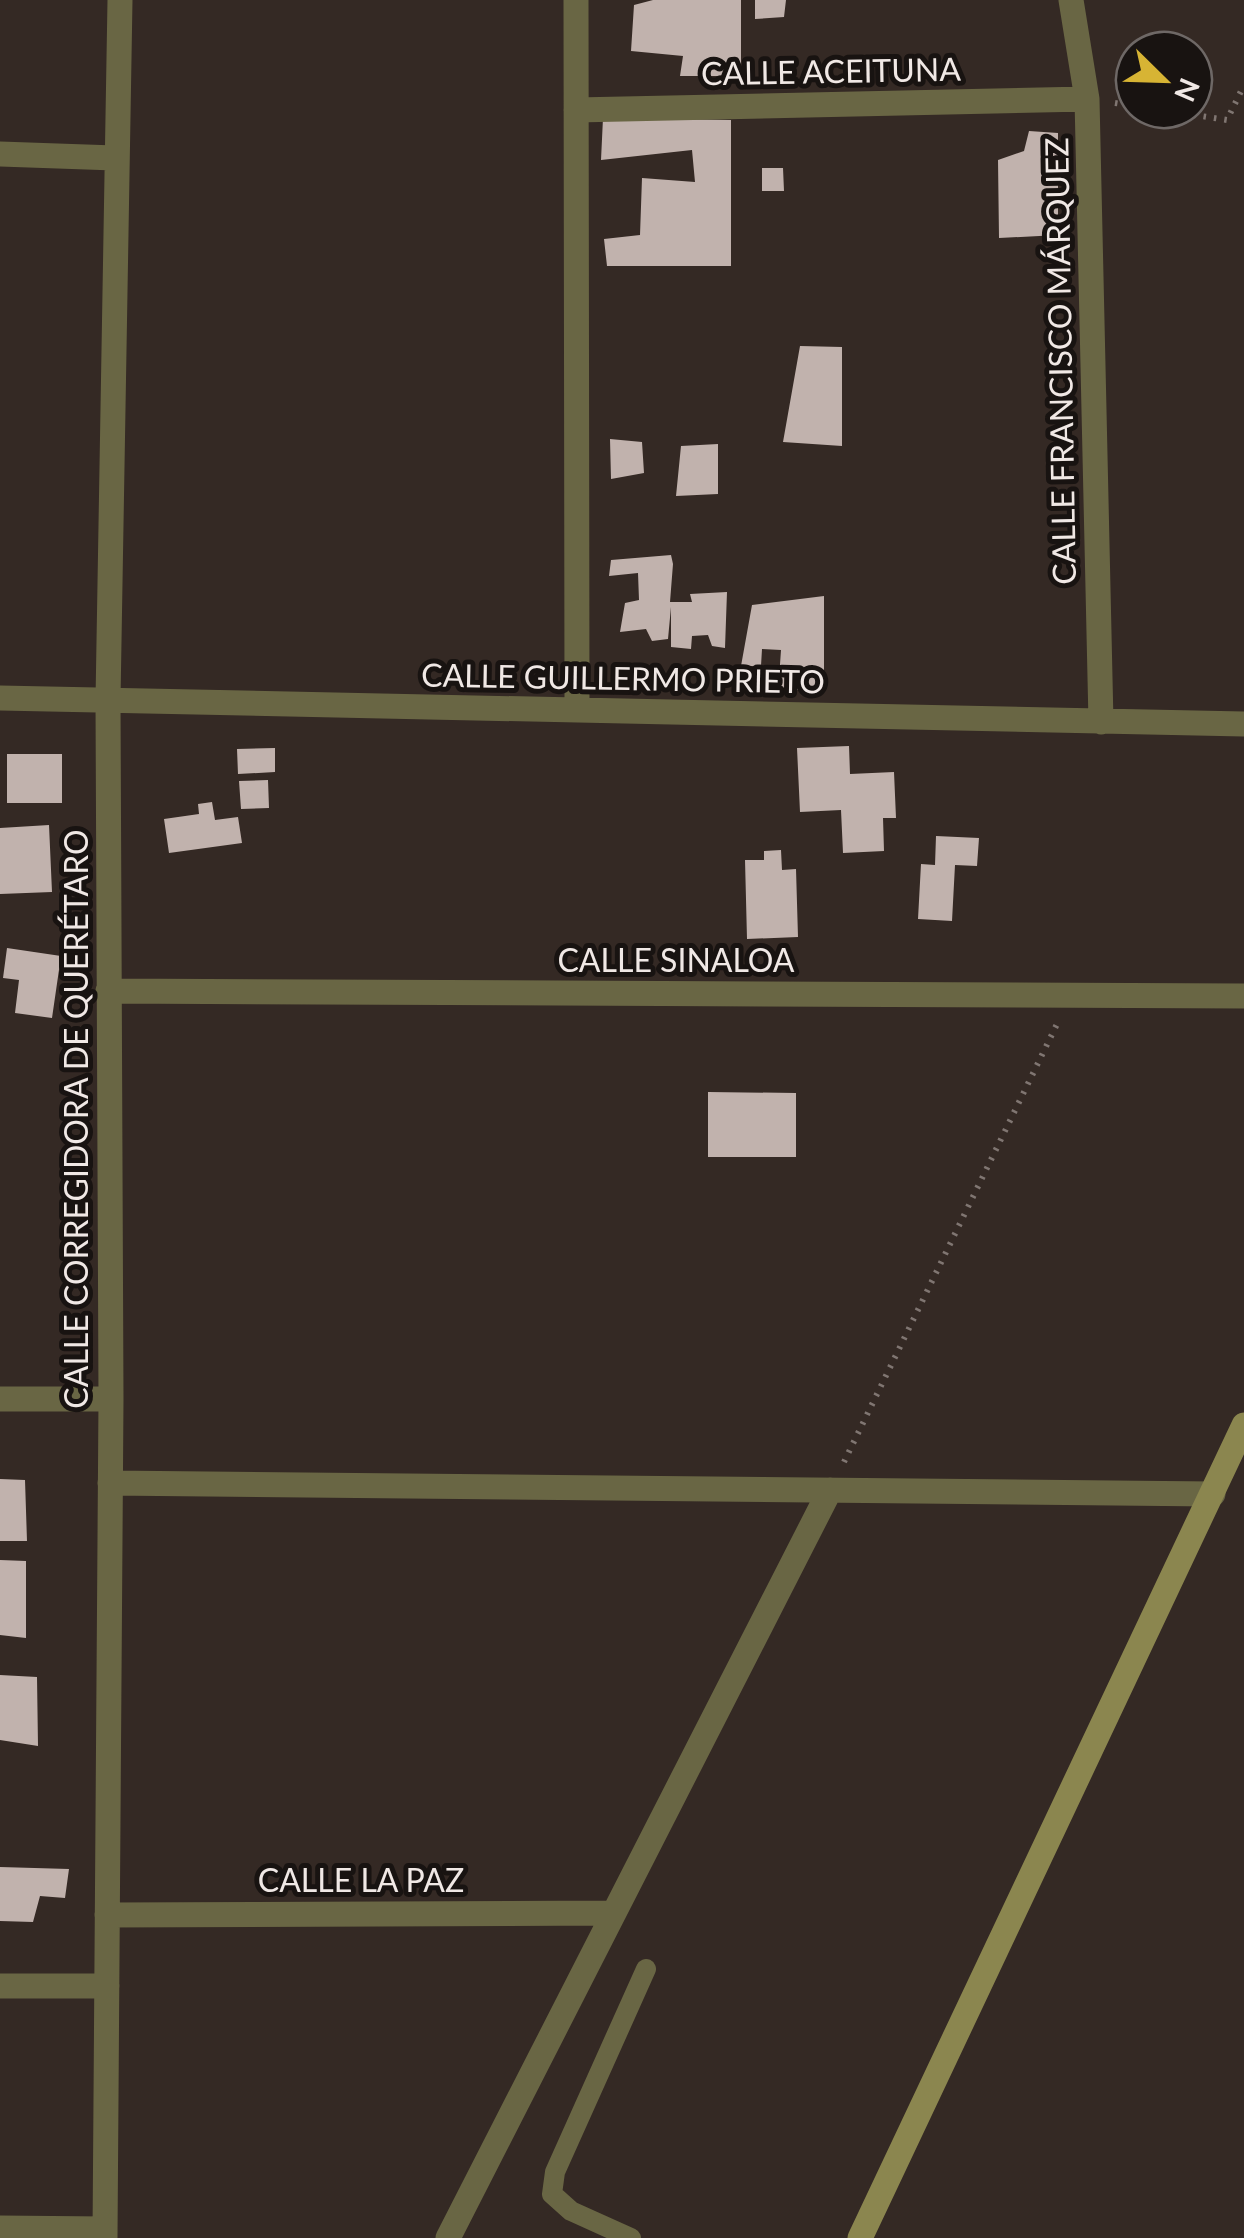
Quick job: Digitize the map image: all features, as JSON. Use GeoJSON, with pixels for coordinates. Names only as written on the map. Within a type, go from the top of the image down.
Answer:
{"type":"FeatureCollection","features":[{"type":"Feature","properties":{"kind":"main road"},"geometry":{"type":"LineString","coordinates":[[860,2238],[1244,1425]]}},
{"type":"Feature","properties":{"kind":"street","name":"CALLE CORREGIDORA DE QUERÉTARO"},"geometry":{"type":"LineString","coordinates":[[105,2234],[110,1483],[108,700],[120,0]]}},
{"type":"Feature","properties":{"kind":"street"},"geometry":{"type":"LineString","coordinates":[[576,0],[576,710]]}},
{"type":"Feature","properties":{"kind":"street","name":"CALLE FRANCISCO MÁRQUEZ"},"geometry":{"type":"LineString","coordinates":[[1071,0],[1087,98],[1101,722]]}},
{"type":"Feature","properties":{"kind":"street","name":"CALLE ACEITUNA"},"geometry":{"type":"LineString","coordinates":[[576,110],[1087,98]]}},
{"type":"Feature","properties":{"kind":"street"},"geometry":{"type":"LineString","coordinates":[[0,154],[115,158]]}},
{"type":"Feature","properties":{"kind":"street","name":"CALLE GUILLERMO PRIETO"},"geometry":{"type":"LineString","coordinates":[[0,698],[1244,724]]}},
{"type":"Feature","properties":{"kind":"street","name":"CALLE SINALOA"},"geometry":{"type":"LineString","coordinates":[[108,991],[1244,996]]}},
{"type":"Feature","properties":{"kind":"street"},"geometry":{"type":"LineString","coordinates":[[0,1399],[110,1399]]}},
{"type":"Feature","properties":{"kind":"street"},"geometry":{"type":"LineString","coordinates":[[110,1483],[1213,1494]]}},
{"type":"Feature","properties":{"kind":"street"},"geometry":{"type":"LineString","coordinates":[[448,2238],[830,1490]]}},
{"type":"Feature","properties":{"kind":"street","name":"CALLE LA PAZ"},"geometry":{"type":"LineString","coordinates":[[108,1915],[614,1913]]}},
{"type":"Feature","properties":{"kind":"street"},"geometry":{"type":"LineString","coordinates":[[0,1986],[107,1986]]}},
{"type":"Feature","properties":{"kind":"street"},"geometry":{"type":"LineString","coordinates":[[0,2228],[105,2234]]}},
{"type":"Feature","properties":{"kind":"lane"},"geometry":{"type":"LineString","coordinates":[[631,2238],[571,2211],[552,2194],[555,2172],[646,1969]]}},
{"type":"Feature","properties":{"kind":"path"},"geometry":{"type":"LineString","coordinates":[[1214,118],[1227,120],[1244,85]]}},
{"type":"Feature","properties":{"kind":"path"},"geometry":{"type":"LineString","coordinates":[[830,1490],[1070,996]]}},
{"type":"Feature","properties":{"kind":"building"},"geometry":{"type":"Polygon","coordinates":[[[653,0],[741,0],[741,76],[680,76],[683,56],[631,51],[634,5],[653,0]]]}},
{"type":"Feature","properties":{"kind":"building"},"geometry":{"type":"Polygon","coordinates":[[[755,0],[786,0],[784,17],[755,19],[755,0]]]}},
{"type":"Feature","properties":{"kind":"building"},"geometry":{"type":"Polygon","coordinates":[[[603,118],[731,120],[731,266],[607,266],[604,239],[640,235],[642,178],[695,182],[692,150],[601,160],[603,118]]]}},
{"type":"Feature","properties":{"kind":"building"},"geometry":{"type":"Polygon","coordinates":[[[1029,131],[1058,133],[1058,235],[999,238],[998,160],[1024,151],[1029,131]]]}},
{"type":"Feature","properties":{"kind":"building"},"geometry":{"type":"Polygon","coordinates":[[[762,168],[783,168],[784,191],[762,191],[762,168]]]}},
{"type":"Feature","properties":{"kind":"building"},"geometry":{"type":"Polygon","coordinates":[[[800,346],[842,347],[842,446],[783,442],[800,346]]]}},
{"type":"Feature","properties":{"kind":"building"},"geometry":{"type":"Polygon","coordinates":[[[610,439],[642,442],[644,473],[611,479],[610,439]]]}},
{"type":"Feature","properties":{"kind":"building"},"geometry":{"type":"Polygon","coordinates":[[[718,444],[718,494],[676,496],[681,446],[718,444]]]}},
{"type":"Feature","properties":{"kind":"building"},"geometry":{"type":"Polygon","coordinates":[[[671,555],[670,602],[692,602],[690,594],[727,592],[725,648],[712,646],[708,635],[692,636],[691,649],[671,647],[671,607],[668,639],[652,641],[646,629],[620,632],[625,603],[639,600],[638,573],[609,576],[611,560],[671,555]]]}},
{"type":"Feature","properties":{"kind":"building"},"geometry":{"type":"Polygon","coordinates":[[[824,596],[824,685],[778,693],[781,650],[762,649],[761,666],[741,666],[752,605],[824,596]]]}},
{"type":"Feature","properties":{"kind":"building"},"geometry":{"type":"Polygon","coordinates":[[[849,746],[850,774],[894,772],[896,818],[883,818],[884,851],[843,853],[841,810],[800,812],[797,748],[849,746]]]}},
{"type":"Feature","properties":{"kind":"building"},"geometry":{"type":"Polygon","coordinates":[[[275,748],[275,772],[238,774],[237,749],[275,748]]]}},
{"type":"Feature","properties":{"kind":"building"},"geometry":{"type":"Polygon","coordinates":[[[7,754],[62,754],[62,803],[7,803],[7,754]]]}},
{"type":"Feature","properties":{"kind":"building"},"geometry":{"type":"Polygon","coordinates":[[[268,780],[269,808],[241,809],[239,781],[268,780]]]}},
{"type":"Feature","properties":{"kind":"building"},"geometry":{"type":"Polygon","coordinates":[[[212,802],[215,820],[238,817],[242,843],[169,853],[164,819],[199,814],[198,804],[212,802]]]}},
{"type":"Feature","properties":{"kind":"building"},"geometry":{"type":"Polygon","coordinates":[[[49,825],[52,892],[0,894],[0,828],[49,825]]]}},
{"type":"Feature","properties":{"kind":"building"},"geometry":{"type":"Polygon","coordinates":[[[936,836],[979,838],[977,866],[955,865],[952,921],[918,919],[921,864],[935,865],[936,836]]]}},
{"type":"Feature","properties":{"kind":"building"},"geometry":{"type":"Polygon","coordinates":[[[781,850],[782,870],[796,869],[798,937],[747,939],[745,860],[764,860],[764,851],[781,850]]]}},
{"type":"Feature","properties":{"kind":"building"},"geometry":{"type":"Polygon","coordinates":[[[7,948],[61,956],[52,1018],[15,1013],[19,980],[3,978],[7,948]]]}},
{"type":"Feature","properties":{"kind":"building"},"geometry":{"type":"Polygon","coordinates":[[[708,1092],[796,1093],[796,1157],[708,1157],[708,1092]]]}},
{"type":"Feature","properties":{"kind":"building"},"geometry":{"type":"Polygon","coordinates":[[[0,1479],[25,1480],[27,1541],[0,1541],[0,1479]]]}},
{"type":"Feature","properties":{"kind":"building"},"geometry":{"type":"Polygon","coordinates":[[[0,1560],[26,1561],[26,1638],[0,1635],[0,1560]]]}},
{"type":"Feature","properties":{"kind":"building"},"geometry":{"type":"Polygon","coordinates":[[[0,1675],[37,1677],[38,1746],[0,1740],[0,1675]]]}},
{"type":"Feature","properties":{"kind":"building"},"geometry":{"type":"Polygon","coordinates":[[[0,1867],[69,1869],[65,1898],[40,1896],[33,1922],[0,1921],[0,1867]]]}}]}
